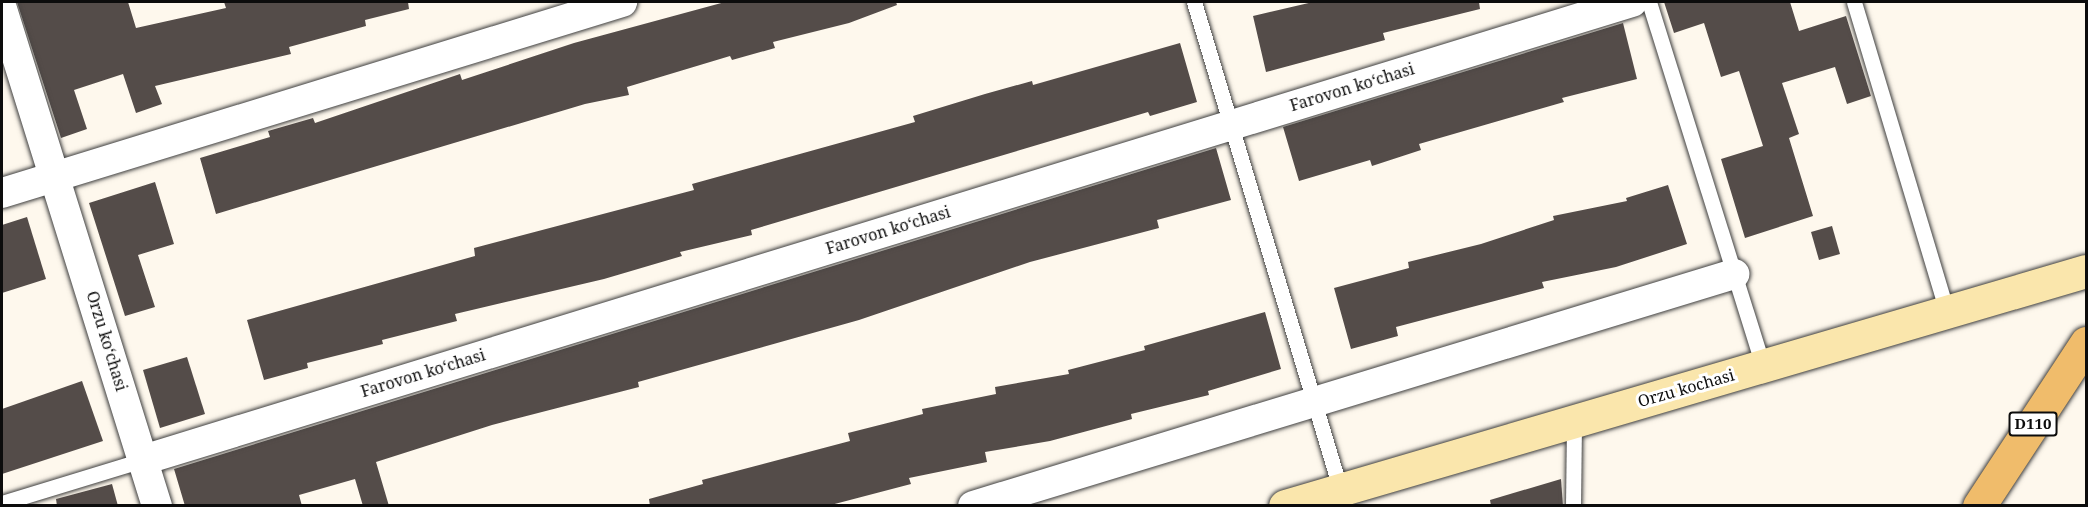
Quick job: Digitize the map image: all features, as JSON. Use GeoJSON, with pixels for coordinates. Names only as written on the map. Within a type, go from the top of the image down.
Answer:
{"type":"FeatureCollection","features":[{"type":"Feature","properties":{"kind":"main road","name":"Orzu kochasi"},"geometry":{"type":"LineString","coordinates":[[1285,506],[2086,271]]}},
{"type":"Feature","properties":{"kind":"main road","name":"D110"},"geometry":{"type":"LineString","coordinates":[[1979,506],[2086,343]]}},
{"type":"Feature","properties":{"kind":"street"},"geometry":{"type":"LineString","coordinates":[[2,193],[622,2]]}},
{"type":"Feature","properties":{"kind":"street","name":"Farovon koʻchasi"},"geometry":{"type":"LineString","coordinates":[[143,460],[1632,2]]}},
{"type":"Feature","properties":{"kind":"street","name":"Orzu koʻchasi"},"geometry":{"type":"LineString","coordinates":[[2,9],[158,506]]}},
{"type":"Feature","properties":{"kind":"street"},"geometry":{"type":"LineString","coordinates":[[973,506],[1315,399],[1734,274]]}},
{"type":"Feature","properties":{"kind":"lane"},"geometry":{"type":"LineString","coordinates":[[1194,2],[1340,488]]}},
{"type":"Feature","properties":{"kind":"lane"},"geometry":{"type":"LineString","coordinates":[[1649,2],[1763,366]]}},
{"type":"Feature","properties":{"kind":"lane"},"geometry":{"type":"LineString","coordinates":[[1854,2],[1947,312]]}},
{"type":"Feature","properties":{"kind":"lane"},"geometry":{"type":"LineString","coordinates":[[1573,506],[1574,420]]}},
{"type":"Feature","properties":{"kind":"lane"},"geometry":{"type":"LineString","coordinates":[[2,503],[143,460]]}},
{"type":"Feature","properties":{"kind":"building"},"geometry":{"type":"Polygon","coordinates":[[[17,2],[128,2],[136,28],[226,8],[224,2],[408,2],[409,9],[365,20],[366,26],[289,47],[291,54],[155,86],[162,104],[136,113],[123,74],[74,90],[87,129],[61,138],[17,2]]]}},
{"type":"Feature","properties":{"kind":"building"},"geometry":{"type":"Polygon","coordinates":[[[725,2],[896,2],[897,5],[849,23],[773,42],[775,48],[732,60],[730,56],[627,87],[629,95],[585,104],[216,214],[200,158],[270,137],[268,131],[313,118],[315,123],[460,74],[462,80],[574,43],[725,2]]]}},
{"type":"Feature","properties":{"kind":"building"},"geometry":{"type":"Polygon","coordinates":[[[1313,2],[1479,2],[1480,9],[1383,33],[1385,40],[1266,72],[1253,16],[1313,2]]]}},
{"type":"Feature","properties":{"kind":"building"},"geometry":{"type":"Polygon","coordinates":[[[1664,2],[1790,2],[1799,31],[1846,16],[1871,96],[1847,104],[1835,67],[1782,83],[1799,134],[1789,138],[1813,216],[1745,238],[1721,159],[1763,146],[1739,71],[1721,77],[1704,23],[1674,33],[1664,2]]]}},
{"type":"Feature","properties":{"kind":"building"},"geometry":{"type":"Polygon","coordinates":[[[1623,23],[1637,79],[1562,98],[1564,102],[1419,144],[1421,150],[1372,166],[1370,160],[1299,181],[1283,127],[1623,23]]]}},
{"type":"Feature","properties":{"kind":"building"},"geometry":{"type":"Polygon","coordinates":[[[1180,43],[1197,102],[1150,116],[1148,112],[751,230],[752,235],[680,252],[682,256],[604,279],[455,314],[457,321],[382,340],[383,344],[307,363],[308,368],[264,380],[247,320],[475,256],[474,248],[694,190],[692,184],[915,122],[913,116],[985,94],[1032,81],[1033,85],[1180,43]]]}},
{"type":"Feature","properties":{"kind":"building"},"geometry":{"type":"Polygon","coordinates":[[[1216,148],[1231,200],[1157,220],[1159,228],[1030,262],[859,320],[638,382],[639,387],[492,425],[376,462],[389,506],[363,506],[355,479],[299,495],[302,506],[185,506],[174,469],[1216,148]]]}},
{"type":"Feature","properties":{"kind":"building"},"geometry":{"type":"Polygon","coordinates":[[[155,182],[174,244],[138,255],[155,307],[125,316],[89,203],[155,182]]]}},
{"type":"Feature","properties":{"kind":"building"},"geometry":{"type":"Polygon","coordinates":[[[1668,185],[1687,244],[1616,267],[1542,282],[1544,288],[1396,327],[1398,336],[1351,349],[1334,288],[1409,268],[1408,262],[1481,244],[1554,220],[1553,216],[1627,201],[1626,198],[1668,185]]]}},
{"type":"Feature","properties":{"kind":"building"},"geometry":{"type":"Polygon","coordinates":[[[27,217],[46,279],[2,293],[2,225],[27,217]]]}},
{"type":"Feature","properties":{"kind":"building"},"geometry":{"type":"Polygon","coordinates":[[[1832,226],[1840,254],[1819,260],[1811,232],[1832,226]]]}},
{"type":"Feature","properties":{"kind":"building"},"geometry":{"type":"Polygon","coordinates":[[[1265,312],[1281,369],[1208,391],[1209,395],[1131,414],[1132,419],[1050,441],[985,452],[987,462],[909,478],[911,484],[827,506],[650,506],[649,499],[703,484],[702,480],[850,441],[848,433],[923,414],[922,409],[996,394],[995,387],[1069,374],[1068,370],[1145,350],[1144,346],[1265,312]]]}},
{"type":"Feature","properties":{"kind":"building"},"geometry":{"type":"Polygon","coordinates":[[[187,357],[205,414],[160,428],[143,370],[187,357]]]}},
{"type":"Feature","properties":{"kind":"building"},"geometry":{"type":"Polygon","coordinates":[[[82,381],[103,441],[2,474],[2,409],[82,381]]]}},
{"type":"Feature","properties":{"kind":"building"},"geometry":{"type":"Polygon","coordinates":[[[1561,479],[1563,506],[1491,506],[1490,500],[1561,479]]]}},
{"type":"Feature","properties":{"kind":"building"},"geometry":{"type":"Polygon","coordinates":[[[112,484],[118,506],[57,506],[56,499],[112,484]]]}}]}
